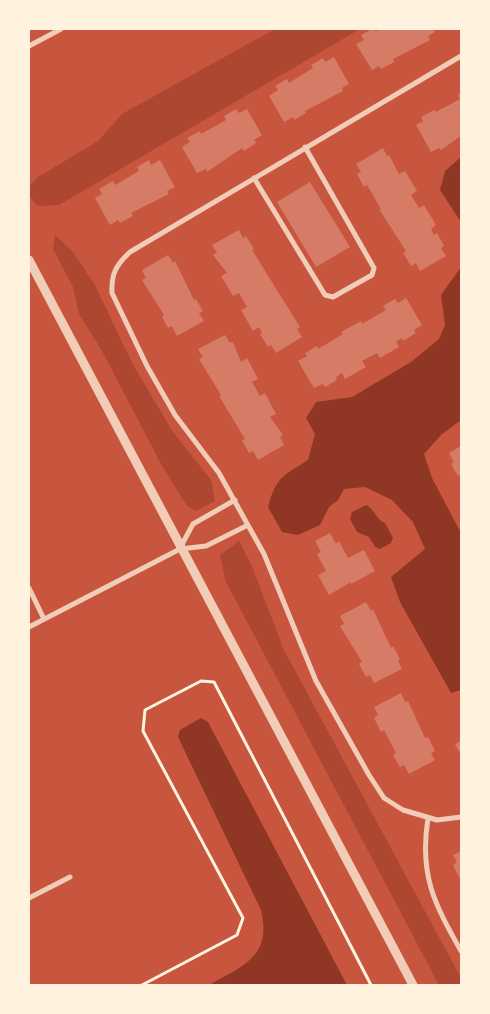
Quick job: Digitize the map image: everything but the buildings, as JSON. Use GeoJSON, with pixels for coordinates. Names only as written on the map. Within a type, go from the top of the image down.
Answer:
{"type":"FeatureCollection","features":[{"type":"Feature","properties":{"kind":"street"},"geometry":{"type":"LineString","coordinates":[[29,46],[61,29]]}},
{"type":"Feature","properties":{"kind":"street"},"geometry":{"type":"LineString","coordinates":[[461,56],[130,252],[120,261],[113,273],[112,294],[147,366],[175,415],[219,473],[235,500],[264,554],[316,682],[384,798],[403,810],[428,818],[437,820],[461,817]]}},
{"type":"Feature","properties":{"kind":"street"},"geometry":{"type":"LineString","coordinates":[[254,178],[325,295],[333,298],[372,275],[374,268],[306,147]]}},
{"type":"Feature","properties":{"kind":"street"},"geometry":{"type":"LineString","coordinates":[[29,260],[180,549],[413,985]]}},
{"type":"Feature","properties":{"kind":"street"},"geometry":{"type":"LineString","coordinates":[[180,549],[193,524],[235,500]]}},
{"type":"Feature","properties":{"kind":"street"},"geometry":{"type":"LineString","coordinates":[[29,627],[180,549],[206,546],[248,525]]}},
{"type":"Feature","properties":{"kind":"street"},"geometry":{"type":"LineString","coordinates":[[29,588],[44,619]]}},
{"type":"Feature","properties":{"kind":"street"},"geometry":{"type":"LineString","coordinates":[[428,818],[424,844],[425,863],[432,893],[440,914],[461,952]]}},
{"type":"Feature","properties":{"kind":"street"},"geometry":{"type":"LineString","coordinates":[[29,898],[70,877]]}},
{"type":"Feature","properties":{"kind":"path"},"geometry":{"type":"LineString","coordinates":[[142,985],[237,936],[243,918],[143,731],[144,710],[201,680],[214,682],[371,985]]}},
{"type":"Feature","properties":{"kind":"shaded area"},"geometry":{"type":"Polygon","coordinates":[[[275,29],[360,29],[59,205],[38,206],[29,196],[29,187],[38,177],[98,141],[122,114],[275,29]]]}},
{"type":"Feature","properties":{"kind":"shaded area"},"geometry":{"type":"Polygon","coordinates":[[[461,157],[461,222],[440,190],[445,171],[461,157]]]}},
{"type":"Feature","properties":{"kind":"shaded area"},"geometry":{"type":"Polygon","coordinates":[[[55,235],[72,251],[95,285],[132,363],[173,432],[211,480],[215,501],[196,511],[187,506],[161,464],[101,349],[79,314],[73,287],[53,249],[55,235]]]}},
{"type":"Feature","properties":{"kind":"shaded area"},"geometry":{"type":"Polygon","coordinates":[[[461,267],[461,420],[441,435],[424,454],[432,478],[461,533],[461,690],[451,693],[400,602],[391,577],[425,549],[413,522],[392,500],[365,487],[344,489],[338,500],[329,507],[320,525],[298,535],[282,532],[268,507],[274,489],[282,478],[308,460],[315,434],[306,418],[316,402],[352,397],[411,362],[439,339],[445,325],[441,295],[461,267]]]}},
{"type":"Feature","properties":{"kind":"shaded area"},"geometry":{"type":"Polygon","coordinates":[[[366,505],[385,523],[393,538],[391,543],[380,549],[375,547],[369,537],[357,532],[350,519],[352,512],[366,505]]]}},
{"type":"Feature","properties":{"kind":"shaded area"},"geometry":{"type":"Polygon","coordinates":[[[239,541],[251,564],[284,650],[461,978],[461,985],[439,985],[225,580],[220,555],[239,541]]]}},
{"type":"Feature","properties":{"kind":"shaded area"},"geometry":{"type":"Polygon","coordinates":[[[201,718],[208,722],[347,985],[209,985],[244,965],[252,958],[259,949],[263,926],[261,910],[178,737],[180,730],[201,718]]]}}]}
